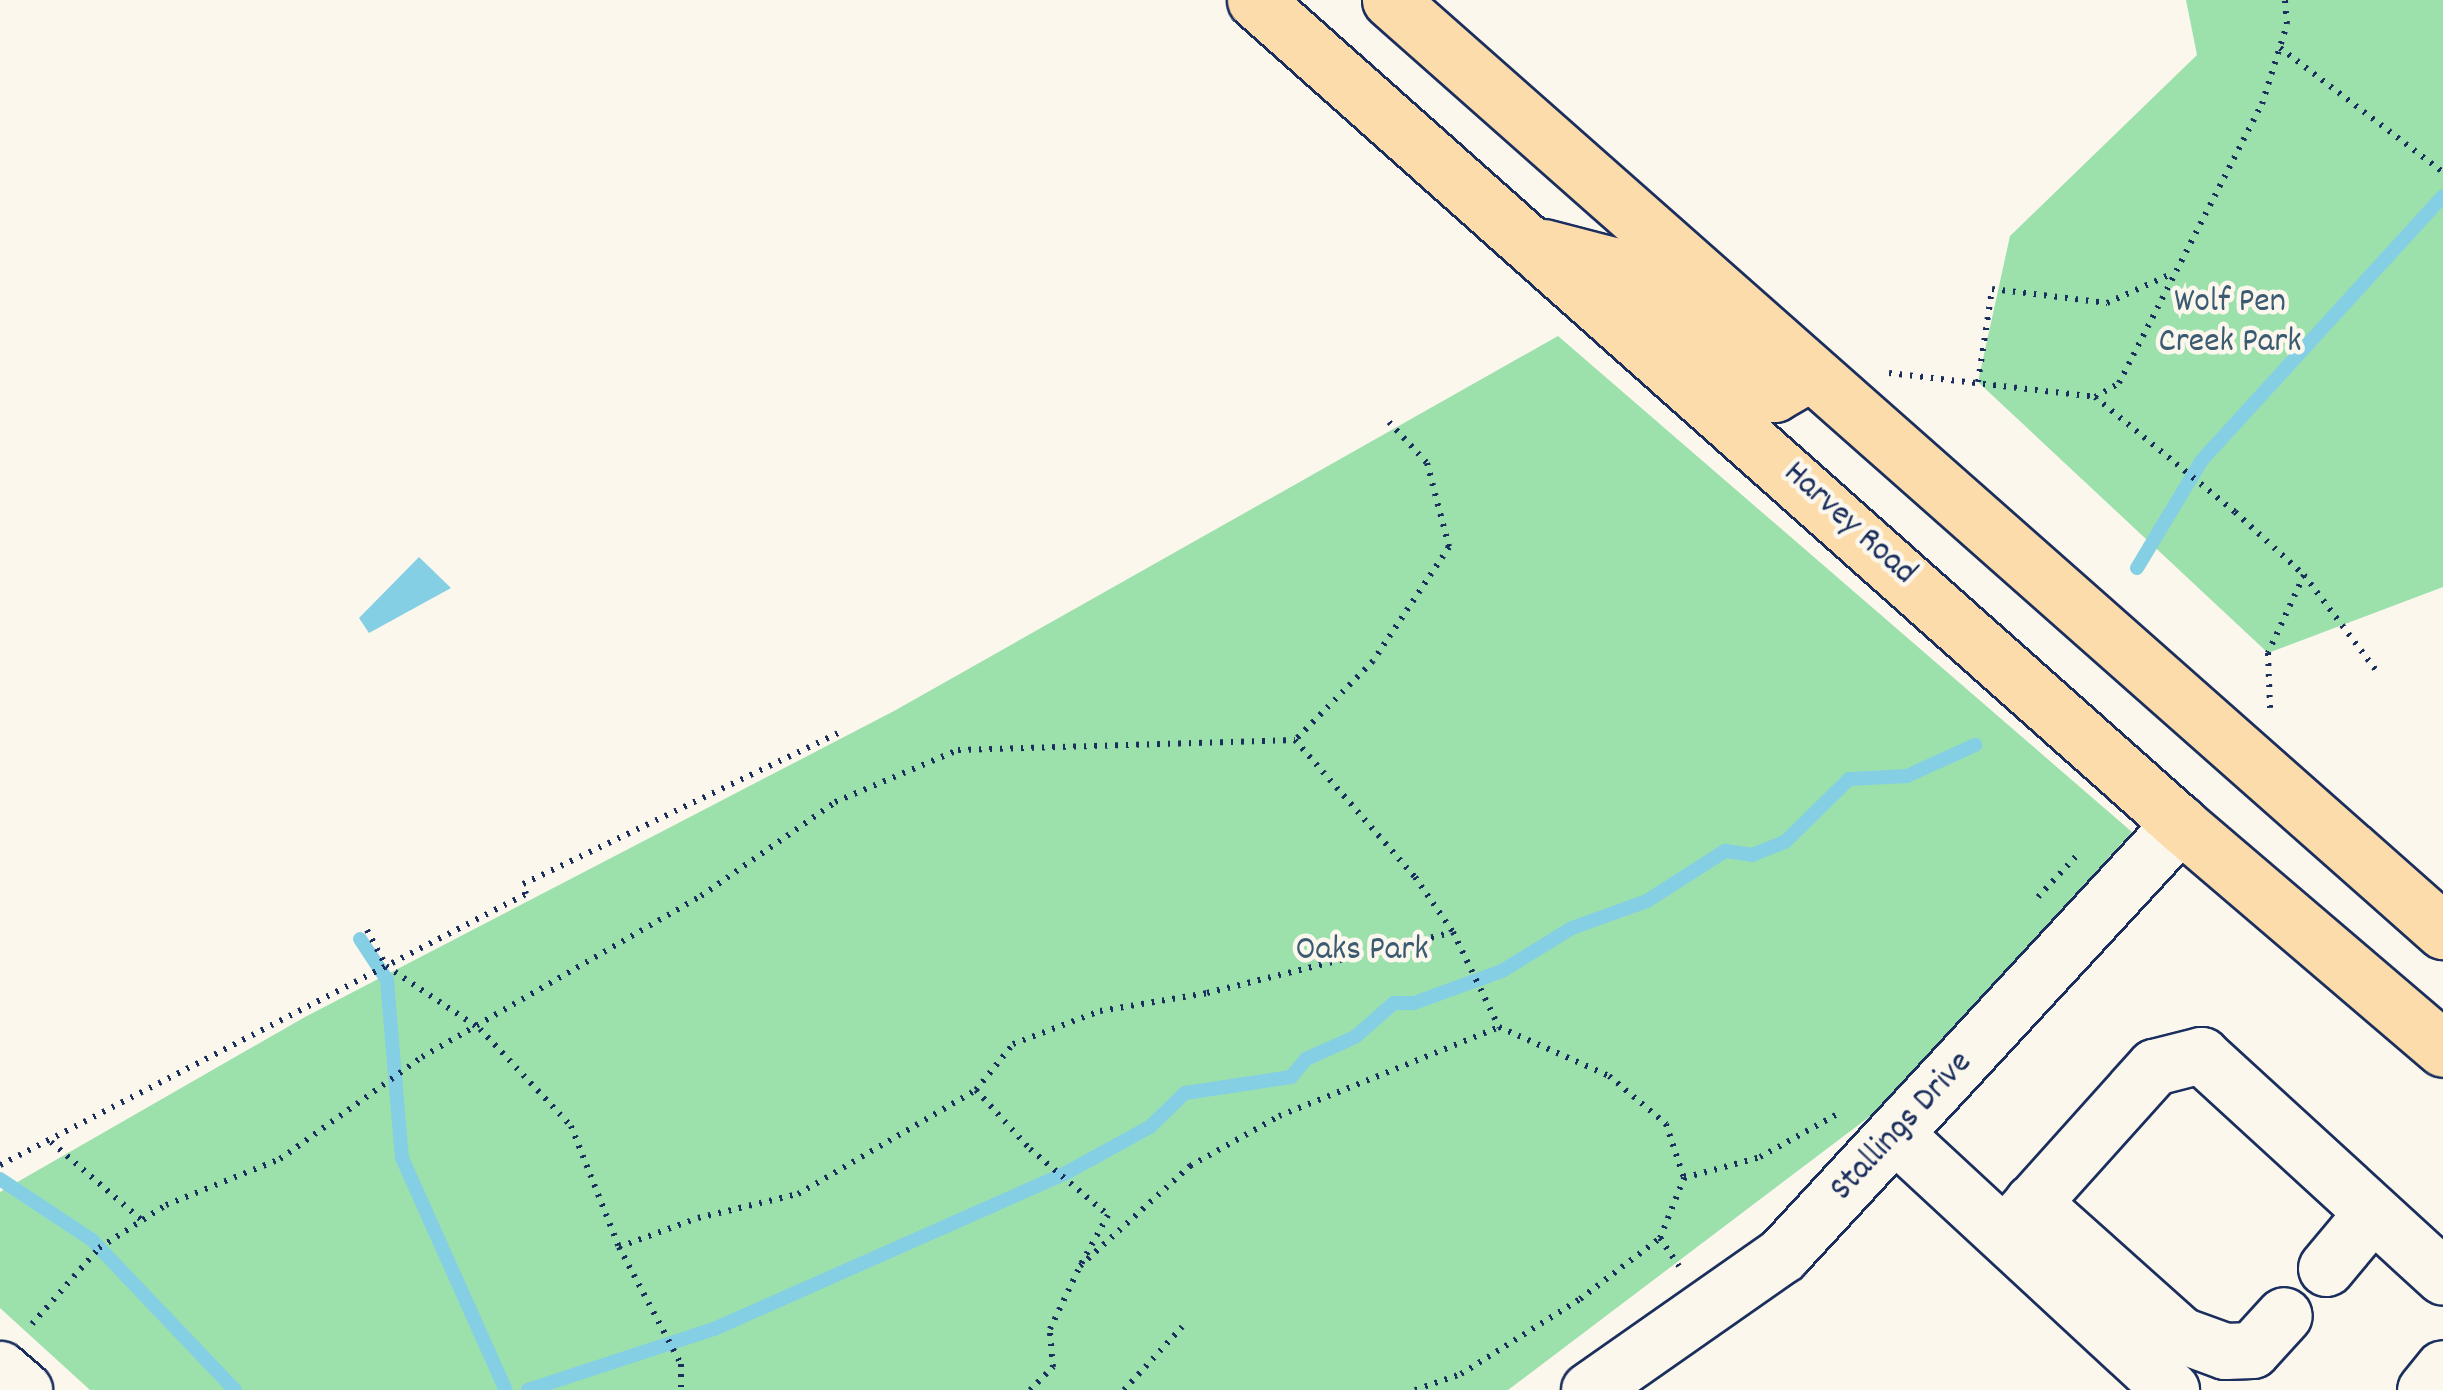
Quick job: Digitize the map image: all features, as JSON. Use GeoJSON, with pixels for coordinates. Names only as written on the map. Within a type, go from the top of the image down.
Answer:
{"type":"FeatureCollection","features":[{"type":"Feature","properties":{"kind":"main road","name":"Harvey Road"},"geometry":{"type":"LineString","coordinates":[[1255,0],[1535,245],[2180,824],[2443,1048]]}},
{"type":"Feature","properties":{"kind":"main road"},"geometry":{"type":"LineString","coordinates":[[1390,0],[1808,374],[2443,931]]}},
{"type":"Feature","properties":{"kind":"main road"},"geometry":{"type":"LineString","coordinates":[[1535,245],[1621,267],[1774,394],[1808,374]]}},
{"type":"Feature","properties":{"kind":"street","name":"Stallings Drive"},"geometry":{"type":"LineString","coordinates":[[1590,1390],[1782,1256],[2180,824]]}},
{"type":"Feature","properties":{"kind":"street"},"geometry":{"type":"LineString","coordinates":[[2019,1217],[2154,1067],[2201,1056],[2443,1277]]}},
{"type":"Feature","properties":{"kind":"street"},"geometry":{"type":"LineString","coordinates":[[1896,1135],[2019,1217],[2181,1335],[2226,1351],[2252,1350],[2284,1315]]}},
{"type":"Feature","properties":{"kind":"street"},"geometry":{"type":"LineString","coordinates":[[2326,1268],[2372,1212]]}},
{"type":"Feature","properties":{"kind":"street"},"geometry":{"type":"LineString","coordinates":[[2019,1217],[2172,1390]]}},
{"type":"Feature","properties":{"kind":"street"},"geometry":{"type":"LineString","coordinates":[[2425,1390],[2443,1368]]}},
{"type":"Feature","properties":{"kind":"street"},"geometry":{"type":"LineString","coordinates":[[0,1369],[24,1390]]}},
{"type":"Feature","properties":{"kind":"path"},"geometry":{"type":"LineString","coordinates":[[2094,398],[2119,383],[2169,275],[2262,104],[2280,48],[2284,0]]}},
{"type":"Feature","properties":{"kind":"path"},"geometry":{"type":"LineString","coordinates":[[2280,48],[2443,172]]}},
{"type":"Feature","properties":{"kind":"path"},"geometry":{"type":"LineString","coordinates":[[1978,382],[1992,289],[2107,303],[2169,275]]}},
{"type":"Feature","properties":{"kind":"path"},"geometry":{"type":"LineString","coordinates":[[1882,373],[2094,398],[2156,445],[2304,575],[2378,673]]}},
{"type":"Feature","properties":{"kind":"path"},"geometry":{"type":"LineString","coordinates":[[32,1324],[94,1252],[142,1221],[280,1160],[422,1057],[480,1029],[701,896],[835,802],[958,750],[1295,740],[1374,661],[1449,547],[1427,463],[1390,422]]}},
{"type":"Feature","properties":{"kind":"path"},"geometry":{"type":"LineString","coordinates":[[2271,716],[2268,653],[2304,575]]}},
{"type":"Feature","properties":{"kind":"path"},"geometry":{"type":"LineString","coordinates":[[0,1165],[526,894],[523,884],[844,730]]}},
{"type":"Feature","properties":{"kind":"path"},"geometry":{"type":"LineString","coordinates":[[1295,740],[1415,876],[1453,932],[1499,1027],[1609,1076],[1666,1124],[1684,1178],[1660,1238],[1580,1300],[1461,1374],[1415,1390]]}},
{"type":"Feature","properties":{"kind":"path"},"geometry":{"type":"LineString","coordinates":[[2030,908],[2066,862],[2098,840]]}},
{"type":"Feature","properties":{"kind":"path"},"geometry":{"type":"LineString","coordinates":[[367,930],[386,966],[480,1029],[571,1126],[619,1247],[681,1364],[682,1390]]}},
{"type":"Feature","properties":{"kind":"path"},"geometry":{"type":"LineString","coordinates":[[619,1247],[698,1218],[798,1194],[976,1090],[1012,1044],[1100,1011],[1207,994],[1453,932]]}},
{"type":"Feature","properties":{"kind":"path"},"geometry":{"type":"LineString","coordinates":[[1080,1266],[1190,1166],[1279,1116],[1499,1027]]}},
{"type":"Feature","properties":{"kind":"path"},"geometry":{"type":"LineString","coordinates":[[976,1090],[1030,1149],[1108,1216],[1050,1329],[1053,1367],[1030,1390]]}},
{"type":"Feature","properties":{"kind":"path"},"geometry":{"type":"LineString","coordinates":[[1684,1178],[1760,1157],[1809,1135],[1846,1108]]}},
{"type":"Feature","properties":{"kind":"path"},"geometry":{"type":"LineString","coordinates":[[51,1142],[142,1221]]}},
{"type":"Feature","properties":{"kind":"path"},"geometry":{"type":"LineString","coordinates":[[1660,1238],[1681,1269]]}},
{"type":"Feature","properties":{"kind":"path"},"geometry":{"type":"LineString","coordinates":[[1124,1390],[1182,1327]]}},
{"type":"Feature","properties":{"kind":"green space","name":"Wolf Pen Creek Park"},"geometry":{"type":"Polygon","coordinates":[[[2186,0],[2443,0],[2443,587],[2268,653],[1978,382],[2010,236],[2197,55],[2186,0]]]}},
{"type":"Feature","properties":{"kind":"green space","name":"Oaks Park"},"geometry":{"type":"Polygon","coordinates":[[[1558,336],[2132,832],[1873,1114],[1508,1390],[90,1390],[0,1308],[0,1192],[305,1017],[894,711],[1558,336]]]}},
{"type":"Feature","properties":{"kind":"water"},"geometry":{"type":"Polygon","coordinates":[[[419,557],[451,588],[369,633],[359,618],[419,557]]]}},
{"type":"Feature","properties":{"kind":"waterway"},"geometry":{"type":"LineString","coordinates":[[2137,568],[2202,460],[2443,196]]}},
{"type":"Feature","properties":{"kind":"waterway"},"geometry":{"type":"LineString","coordinates":[[528,1390],[714,1329],[1064,1174],[1150,1127],[1185,1093],[1291,1077],[1306,1059],[1355,1037],[1394,1003],[1414,1003],[1502,971],[1572,928],[1647,901],[1725,851],[1752,855],[1785,842],[1849,779],[1907,776],[1975,745]]}},
{"type":"Feature","properties":{"kind":"waterway"},"geometry":{"type":"LineString","coordinates":[[360,939],[387,980],[402,1158],[506,1390]]}},
{"type":"Feature","properties":{"kind":"waterway"},"geometry":{"type":"LineString","coordinates":[[0,1179],[92,1240],[235,1390]]}}]}
